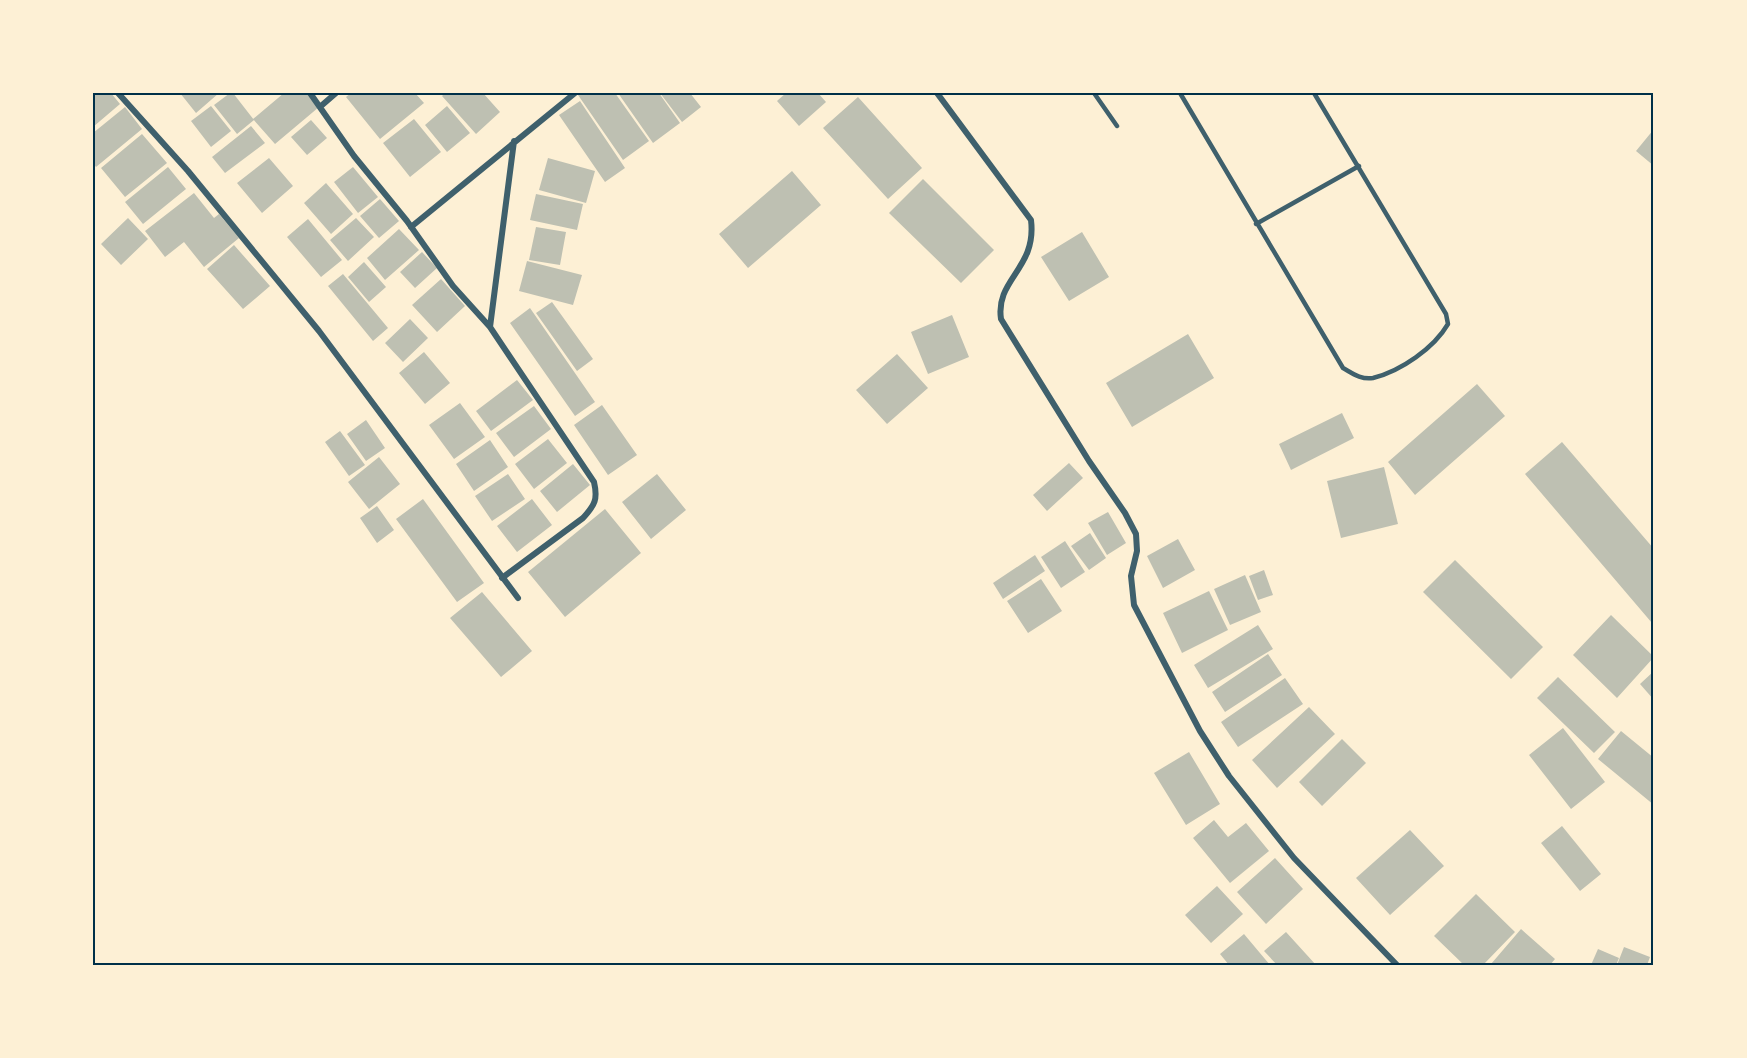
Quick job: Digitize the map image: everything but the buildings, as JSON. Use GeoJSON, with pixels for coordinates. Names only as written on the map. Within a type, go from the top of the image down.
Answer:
{"type":"FeatureCollection","features":[{"type":"Feature","properties":{"kind":"street"},"geometry":{"type":"LineString","coordinates":[[118,93],[188,171],[319,331],[518,598]]}},
{"type":"Feature","properties":{"kind":"street"},"geometry":{"type":"LineString","coordinates":[[310,93],[354,156],[411,227],[453,286],[490,327],[594,482],[597,494],[594,506],[583,518],[502,578]]}},
{"type":"Feature","properties":{"kind":"street"},"geometry":{"type":"LineString","coordinates":[[321,106],[336,93]]}},
{"type":"Feature","properties":{"kind":"street"},"geometry":{"type":"LineString","coordinates":[[411,227],[575,93]]}},
{"type":"Feature","properties":{"kind":"street"},"geometry":{"type":"LineString","coordinates":[[936,93],[1031,220],[1033,236],[1030,250],[1003,293],[999,307],[1001,319],[1125,513],[1136,534],[1137,551],[1131,576],[1134,605],[1161,660],[1200,731],[1257,812],[1320,888],[1397,965]]}},
{"type":"Feature","properties":{"kind":"street"},"geometry":{"type":"LineString","coordinates":[[490,327],[514,141]]}},
{"type":"Feature","properties":{"kind":"lane"},"geometry":{"type":"LineString","coordinates":[[1094,93],[1117,126]]}},
{"type":"Feature","properties":{"kind":"lane"},"geometry":{"type":"LineString","coordinates":[[1180,93],[1343,368],[1356,376],[1372,378],[1426,350],[1441,336],[1448,324],[1446,314],[1314,93]]}},
{"type":"Feature","properties":{"kind":"lane"},"geometry":{"type":"LineString","coordinates":[[1256,224],[1359,166]]}}]}
